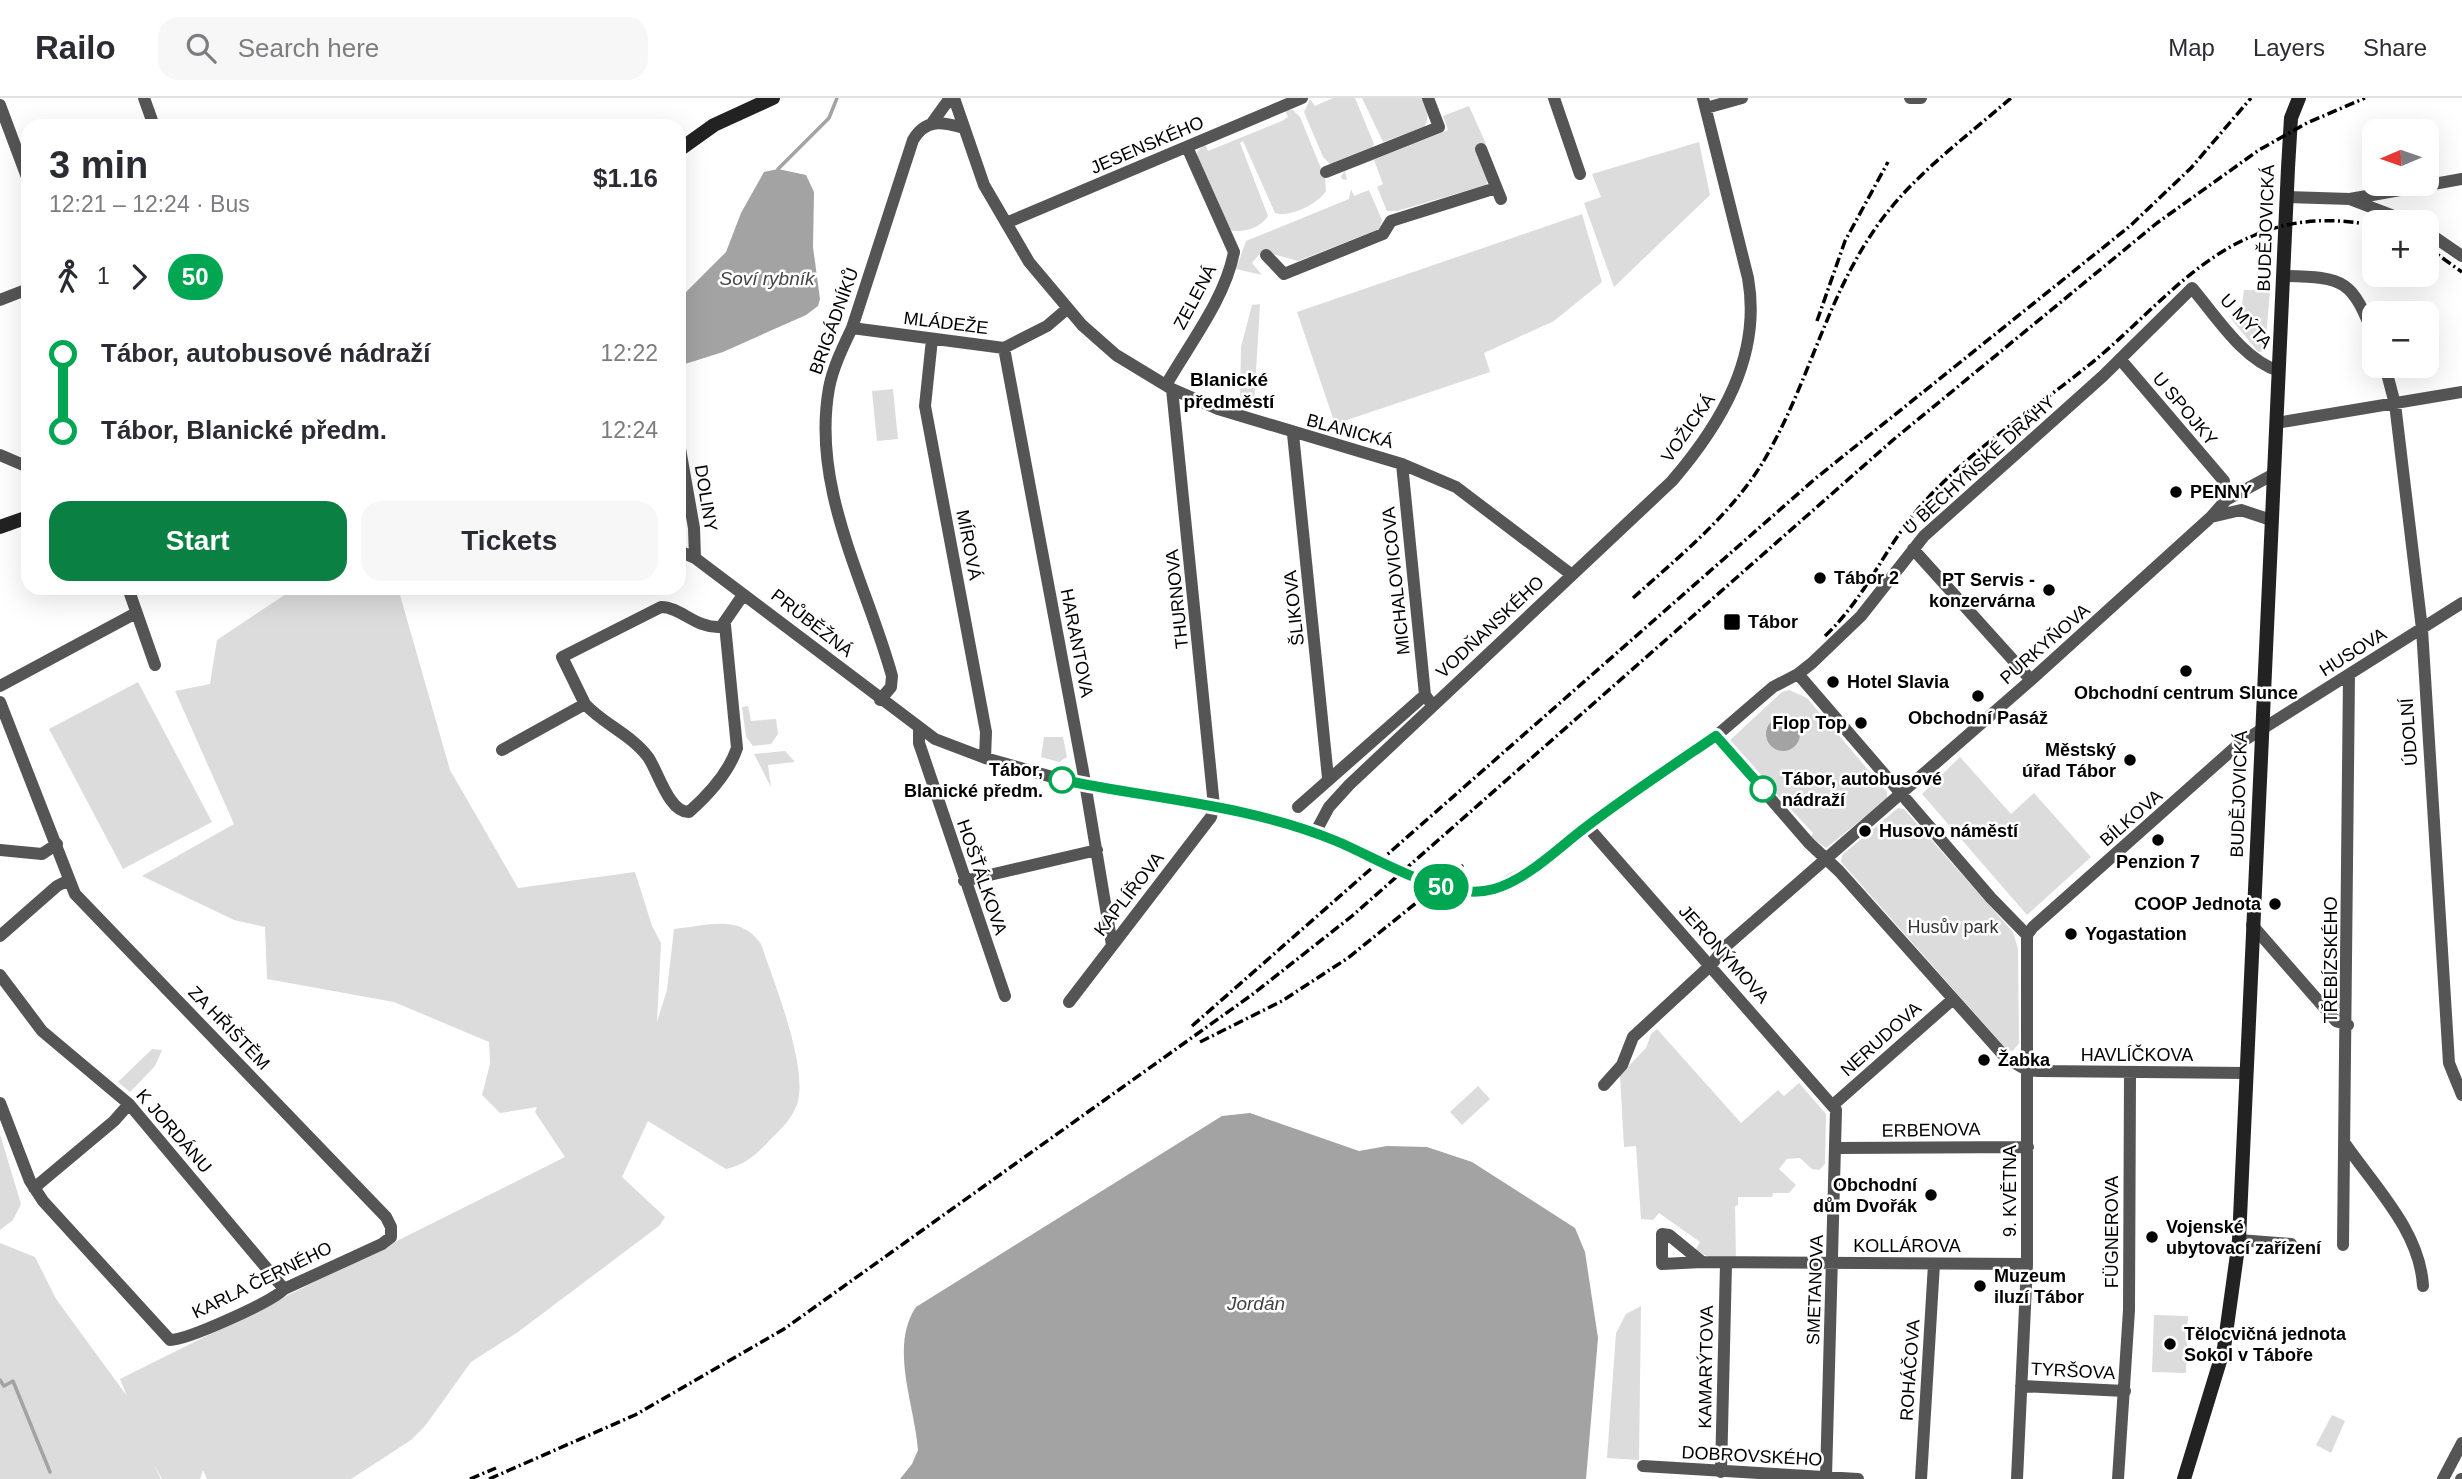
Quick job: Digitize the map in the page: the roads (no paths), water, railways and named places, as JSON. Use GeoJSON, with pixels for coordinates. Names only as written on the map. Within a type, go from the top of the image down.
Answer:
{"type":"FeatureCollection","features":[{"type":"Feature","properties":{"kind":"main road"},"geometry":{"type":"LineString","coordinates":[[686,145],[724,120],[773,98]]}},
{"type":"Feature","properties":{"kind":"main road","name":"BUDĚJOVICKÁ"},"geometry":{"type":"LineString","coordinates":[[2184,1479],[2224,1348],[2239,1240],[2260,728],[2291,118],[2296,100]]}},
{"type":"Feature","properties":{"kind":"main road"},"geometry":{"type":"LineString","coordinates":[[0,527],[21,520]]}},
{"type":"Feature","properties":{"kind":"street"},"geometry":{"type":"LineString","coordinates":[[144,98],[152,119]]}},
{"type":"Feature","properties":{"kind":"street","name":"BRIGÁDNÍKŮ"},"geometry":{"type":"LineString","coordinates":[[880,700],[891,687],[892,676],[841,528],[831,480],[827,436],[829,388],[839,356],[852,328],[910,148],[918,132],[932,122],[952,98]]}},
{"type":"Feature","properties":{"kind":"street","name":"BLANICKÁ"},"geometry":{"type":"LineString","coordinates":[[952,98],[984,185],[1029,262],[1067,309],[1116,355],[1169,387],[1218,409],[1293,434],[1402,464],[1456,487],[1572,575]]}},
{"type":"Feature","properties":{"kind":"street","name":"JESENSKÉHO"},"geometry":{"type":"LineString","coordinates":[[1006,223],[1302,98]]}},
{"type":"Feature","properties":{"kind":"street"},"geometry":{"type":"LineString","coordinates":[[1326,172],[1439,127],[1427,98]]}},
{"type":"Feature","properties":{"kind":"street"},"geometry":{"type":"LineString","coordinates":[[1554,98],[1580,174]]}},
{"type":"Feature","properties":{"kind":"street"},"geometry":{"type":"LineString","coordinates":[[1705,103],[1742,98]]}},
{"type":"Feature","properties":{"kind":"street"},"geometry":{"type":"LineString","coordinates":[[1911,98],[1921,98]]}},
{"type":"Feature","properties":{"kind":"street","name":"VOŽICKÁ"},"geometry":{"type":"LineString","coordinates":[[1572,575],[1672,481],[1696,453],[1726,405],[1748,348],[1752,321],[1750,285],[1705,103]]}},
{"type":"Feature","properties":{"kind":"street"},"geometry":{"type":"LineString","coordinates":[[2,104],[21,160]]}},
{"type":"Feature","properties":{"kind":"street"},"geometry":{"type":"LineString","coordinates":[[932,122],[964,128]]}},
{"type":"Feature","properties":{"kind":"street","name":"ZELENÁ"},"geometry":{"type":"LineString","coordinates":[[1169,387],[1214,303],[1230,269],[1234,252],[1187,147]]}},
{"type":"Feature","properties":{"kind":"street"},"geometry":{"type":"LineString","coordinates":[[1266,256],[1283,274],[1383,234],[1391,221],[1499,194],[1481,149]]}},
{"type":"Feature","properties":{"kind":"street"},"geometry":{"type":"LineString","coordinates":[[2287,197],[2350,199],[2462,179]]}},
{"type":"Feature","properties":{"kind":"street"},"geometry":{"type":"LineString","coordinates":[[2350,199],[2379,210]]}},
{"type":"Feature","properties":{"kind":"street"},"geometry":{"type":"LineString","coordinates":[[2439,240],[2462,256]]}},
{"type":"Feature","properties":{"kind":"street"},"geometry":{"type":"LineString","coordinates":[[2284,276],[2326,277],[2342,282],[2356,297],[2362,310]]}},
{"type":"Feature","properties":{"kind":"street","name":"U MÝTA"},"geometry":{"type":"LineString","coordinates":[[2192,288],[2250,354],[2279,372]]}},
{"type":"Feature","properties":{"kind":"street","name":"U BECHYŇSKÉ DRÁHY"},"geometry":{"type":"LineString","coordinates":[[1798,674],[1861,617],[1913,549],[2120,359],[2192,288]]}},
{"type":"Feature","properties":{"kind":"street"},"geometry":{"type":"LineString","coordinates":[[0,300],[21,292]]}},
{"type":"Feature","properties":{"kind":"street","name":"MLÁDEŽE"},"geometry":{"type":"LineString","coordinates":[[852,328],[1004,348],[1047,326],[1067,309]]}},
{"type":"Feature","properties":{"kind":"street","name":"MÍROVÁ"},"geometry":{"type":"LineString","coordinates":[[932,339],[925,406],[986,732],[985,758]]}},
{"type":"Feature","properties":{"kind":"street","name":"HARANTOVA"},"geometry":{"type":"LineString","coordinates":[[1004,348],[1086,785],[1111,945]]}},
{"type":"Feature","properties":{"kind":"street","name":"U SPOJKY"},"geometry":{"type":"LineString","coordinates":[[2120,359],[2224,481]]}},
{"type":"Feature","properties":{"kind":"street","name":"ÚDOLNÍ"},"geometry":{"type":"LineString","coordinates":[[2388,378],[2395,404],[2422,629],[2449,1063],[2462,1095]]}},
{"type":"Feature","properties":{"kind":"street","name":"THURNOVA"},"geometry":{"type":"LineString","coordinates":[[1169,387],[1214,806]]}},
{"type":"Feature","properties":{"kind":"street"},"geometry":{"type":"LineString","coordinates":[[2276,424],[2462,392]]}},
{"type":"Feature","properties":{"kind":"street","name":"ŠLIKOVA"},"geometry":{"type":"LineString","coordinates":[[1293,434],[1328,778]]}},
{"type":"Feature","properties":{"kind":"street"},"geometry":{"type":"LineString","coordinates":[[0,455],[21,464]]}},
{"type":"Feature","properties":{"kind":"street","name":"MICHALOVICOVA"},"geometry":{"type":"LineString","coordinates":[[1402,464],[1428,700]]}},
{"type":"Feature","properties":{"kind":"street","name":"PURKYŇOVA"},"geometry":{"type":"LineString","coordinates":[[1900,795],[2031,680],[2211,517],[2226,500],[2274,474]]}},
{"type":"Feature","properties":{"kind":"street","name":"DOLINY"},"geometry":{"type":"LineString","coordinates":[[686,483],[694,528],[695,558]]}},
{"type":"Feature","properties":{"kind":"street"},"geometry":{"type":"LineString","coordinates":[[2211,517],[2247,510],[2272,520]]}},
{"type":"Feature","properties":{"kind":"street"},"geometry":{"type":"LineString","coordinates":[[1913,549],[2031,680]]}},
{"type":"Feature","properties":{"kind":"street","name":"PRŮBĚŽNÁ"},"geometry":{"type":"LineString","coordinates":[[686,554],[695,558],[919,730],[985,758],[1086,785],[1214,806],[1315,833],[1443,888],[1476,892],[1504,886],[1587,826]]}},
{"type":"Feature","properties":{"kind":"street","name":"VODŇANSKÉHO"},"geometry":{"type":"LineString","coordinates":[[1298,807],[1328,778],[1428,700],[1572,575]]}},
{"type":"Feature","properties":{"kind":"street"},"geometry":{"type":"LineString","coordinates":[[130,595],[155,665]]}},
{"type":"Feature","properties":{"kind":"street"},"geometry":{"type":"LineString","coordinates":[[725,625],[717,627],[696,623],[661,607],[562,657],[585,704],[644,751],[677,808],[689,812],[715,784],[733,759],[737,748],[725,625],[743,595]]}},
{"type":"Feature","properties":{"kind":"street","name":"HUSOVA"},"geometry":{"type":"LineString","coordinates":[[2260,728],[2349,676],[2462,603]]}},
{"type":"Feature","properties":{"kind":"street"},"geometry":{"type":"LineString","coordinates":[[0,686],[136,613]]}},
{"type":"Feature","properties":{"kind":"street"},"geometry":{"type":"LineString","coordinates":[[1587,826],[1716,736],[1773,687],[1798,674],[1900,795],[2027,935],[2028,1070],[2006,1058],[1716,736]]}},
{"type":"Feature","properties":{"kind":"street","name":"TŘEBÍZSKÉHO"},"geometry":{"type":"LineString","coordinates":[[2343,1245],[2348,1025],[2349,676]]}},
{"type":"Feature","properties":{"kind":"street","name":"VODŇANSKÉHO"},"geometry":{"type":"LineString","coordinates":[[1315,833],[1334,800],[1428,700]]}},
{"type":"Feature","properties":{"kind":"street","name":"ZA HŘIŠTĚM"},"geometry":{"type":"LineString","coordinates":[[0,702],[75,894],[386,1217],[391,1227]]}},
{"type":"Feature","properties":{"kind":"street"},"geometry":{"type":"LineString","coordinates":[[502,750],[585,704]]}},
{"type":"Feature","properties":{"kind":"street","name":"BÍLKOVA"},"geometry":{"type":"LineString","coordinates":[[2027,935],[2033,926],[2260,728]]}},
{"type":"Feature","properties":{"kind":"street","name":"HOŠŤÁLKOVA"},"geometry":{"type":"LineString","coordinates":[[919,730],[919,743],[1005,996]]}},
{"type":"Feature","properties":{"kind":"street"},"geometry":{"type":"LineString","coordinates":[[1604,1085],[1622,1065],[1633,1037],[1711,965],[1726,946],[1900,795]]}},
{"type":"Feature","properties":{"kind":"street","name":"KAPLÍŘOVA"},"geometry":{"type":"LineString","coordinates":[[1069,1002],[1211,817],[1214,806]]}},
{"type":"Feature","properties":{"kind":"street","name":"JERONÝMOVA"},"geometry":{"type":"LineString","coordinates":[[1587,826],[1833,1105]]}},
{"type":"Feature","properties":{"kind":"street"},"geometry":{"type":"LineString","coordinates":[[0,850],[42,854],[57,844]]}},
{"type":"Feature","properties":{"kind":"street"},"geometry":{"type":"LineString","coordinates":[[964,881],[1097,850]]}},
{"type":"Feature","properties":{"kind":"street"},"geometry":{"type":"LineString","coordinates":[[0,936],[57,886],[69,880]]}},
{"type":"Feature","properties":{"kind":"street"},"geometry":{"type":"LineString","coordinates":[[2252,925],[2336,1021],[2348,1025]]}},
{"type":"Feature","properties":{"kind":"street","name":"K JORDÁNU"},"geometry":{"type":"LineString","coordinates":[[0,975],[43,1031],[129,1104],[284,1289]]}},
{"type":"Feature","properties":{"kind":"street","name":"NERUDOVA"},"geometry":{"type":"LineString","coordinates":[[1833,1105],[1952,999]]}},
{"type":"Feature","properties":{"kind":"street","name":"HAVLÍČKOVA"},"geometry":{"type":"LineString","coordinates":[[2028,1070],[2246,1073]]}},
{"type":"Feature","properties":{"kind":"street","name":"9. KVĚTNA"},"geometry":{"type":"LineString","coordinates":[[2017,1479],[2027,1264],[2028,1070]]}},
{"type":"Feature","properties":{"kind":"street","name":"FÜGNEROVA"},"geometry":{"type":"LineString","coordinates":[[2118,1479],[2129,1310],[2130,1073]]}},
{"type":"Feature","properties":{"kind":"street","name":"KARLA ČERNÉHO"},"geometry":{"type":"LineString","coordinates":[[0,1103],[34,1188],[43,1201],[170,1340],[229,1319],[276,1297],[284,1289],[382,1244],[391,1237],[391,1227]]}},
{"type":"Feature","properties":{"kind":"street"},"geometry":{"type":"LineString","coordinates":[[34,1188],[114,1121],[129,1104]]}},
{"type":"Feature","properties":{"kind":"street","name":"SMETANOVA"},"geometry":{"type":"LineString","coordinates":[[1826,1477],[1836,1147],[1833,1105]]}},
{"type":"Feature","properties":{"kind":"street"},"geometry":{"type":"LineString","coordinates":[[2346,1144],[2410,1236],[2422,1269],[2423,1286]]}},
{"type":"Feature","properties":{"kind":"street","name":"ERBENOVA"},"geometry":{"type":"LineString","coordinates":[[1836,1147],[2028,1147]]}},
{"type":"Feature","properties":{"kind":"street"},"geometry":{"type":"LineString","coordinates":[[2239,1240],[2291,1244]]}},
{"type":"Feature","properties":{"kind":"street","name":"KOLLÁROVA"},"geometry":{"type":"LineString","coordinates":[[1702,1262],[2027,1264]]}},
{"type":"Feature","properties":{"kind":"street","name":"KAMARÝTOVA"},"geometry":{"type":"LineString","coordinates":[[1721,1472],[1726,1264]]}},
{"type":"Feature","properties":{"kind":"street","name":"ROHÁČOVA"},"geometry":{"type":"LineString","coordinates":[[1921,1479],[1934,1264]]}},
{"type":"Feature","properties":{"kind":"street","name":"TYRŠOVA"},"geometry":{"type":"LineString","coordinates":[[2021,1386],[2125,1391]]}},
{"type":"Feature","properties":{"kind":"street"},"geometry":{"type":"LineString","coordinates":[[2443,1479],[2462,1443]]}},
{"type":"Feature","properties":{"kind":"street","name":"DOBROVSKÉHO"},"geometry":{"type":"LineString","coordinates":[[1643,1466],[1858,1479]]}},
{"type":"Feature","properties":{"kind":"water","name":"Soví rybník"},"geometry":{"type":"Polygon","coordinates":[[[778,169],[806,175],[814,192],[813,247],[820,299],[818,306],[806,315],[723,352],[686,364],[686,292],[726,252],[741,213],[764,172],[778,169]]]}},
{"type":"Feature","properties":{"kind":"water"},"geometry":{"type":"Polygon","coordinates":[[[1783,717],[1795,722],[1800,734],[1795,746],[1783,751],[1771,746],[1766,734],[1771,722],[1783,717]]]}},
{"type":"Feature","properties":{"kind":"water","name":"Jordán"},"geometry":{"type":"Polygon","coordinates":[[[1250,1113],[1359,1151],[1387,1146],[1427,1147],[1472,1162],[1575,1228],[1585,1252],[1598,1338],[1586,1479],[900,1479],[912,1464],[918,1450],[904,1358],[908,1323],[916,1307],[1222,1116],[1250,1113]]]}},
{"type":"Feature","properties":{"kind":"waterway"},"geometry":{"type":"LineString","coordinates":[[778,169],[829,118],[837,98]]}},
{"type":"Feature","properties":{"kind":"waterway"},"geometry":{"type":"LineString","coordinates":[[0,1380],[4,1386],[13,1381],[50,1472]]}},
{"type":"Feature","properties":{"kind":"railway"},"geometry":{"type":"LineString","coordinates":[[1633,598],[1710,528],[1759,468],[1786,419],[1846,279],[1877,226],[1923,174],[2011,98]]}},
{"type":"Feature","properties":{"kind":"railway"},"geometry":{"type":"LineString","coordinates":[[1192,1026],[1816,478],[2130,226],[2191,168],[2251,98]]}},
{"type":"Feature","properties":{"kind":"railway"},"geometry":{"type":"LineString","coordinates":[[489,1479],[635,1415],[784,1329],[1253,994],[1352,916],[1893,440],[2157,223],[2259,150],[2307,123],[2365,98]]}},
{"type":"Feature","properties":{"kind":"railway"},"geometry":{"type":"LineString","coordinates":[[1817,321],[1845,241],[1888,162]]}},
{"type":"Feature","properties":{"kind":"railway"},"geometry":{"type":"LineString","coordinates":[[1825,636],[1864,589],[1906,524],[1958,468],[2089,365],[2188,276],[2231,246],[2269,230],[2314,221],[2362,223]]}},
{"type":"Feature","properties":{"kind":"railway"},"geometry":{"type":"LineString","coordinates":[[2439,256],[2462,272]]}},
{"type":"Feature","properties":{"kind":"railway"},"geometry":{"type":"LineString","coordinates":[[1200,1042],[1282,1001],[1348,958],[1463,865]]}},
{"type":"Feature","properties":{"kind":"railway"},"geometry":{"type":"LineString","coordinates":[[470,1479],[496,1468]]}},
{"type":"Feature","properties":{"kind":"place","name":"PENNY"},"geometry":{"type":"Point","coordinates":[2176,492]}},
{"type":"Feature","properties":{"kind":"place","name":"Tábor 2"},"geometry":{"type":"Point","coordinates":[1820,578]}},
{"type":"Feature","properties":{"kind":"place","name":"PT Servis - konzervárna"},"geometry":{"type":"Point","coordinates":[2049,590]}},
{"type":"Feature","properties":{"kind":"place","name":"Tábor"},"geometry":{"type":"Point","coordinates":[1732,622]}},
{"type":"Feature","properties":{"kind":"place","name":"Obchodní centrum Slunce"},"geometry":{"type":"Point","coordinates":[2186,671]}},
{"type":"Feature","properties":{"kind":"place","name":"Hotel Slavia"},"geometry":{"type":"Point","coordinates":[1833,682]}},
{"type":"Feature","properties":{"kind":"place","name":"Obchodní Pasáž"},"geometry":{"type":"Point","coordinates":[1978,696]}},
{"type":"Feature","properties":{"kind":"place","name":"Flop Top"},"geometry":{"type":"Point","coordinates":[1861,723]}},
{"type":"Feature","properties":{"kind":"place","name":"Městský úřad Tábor"},"geometry":{"type":"Point","coordinates":[2130,760]}},
{"type":"Feature","properties":{"kind":"place","name":"Tábor, Blanické předm."},"geometry":{"type":"Point","coordinates":[1062,780]}},
{"type":"Feature","properties":{"kind":"place","name":"Tábor, autobusové nádraží"},"geometry":{"type":"Point","coordinates":[1763,789]}},
{"type":"Feature","properties":{"kind":"place","name":"Husovo náměstí"},"geometry":{"type":"Point","coordinates":[1865,831]}},
{"type":"Feature","properties":{"kind":"place","name":"Penzion 7"},"geometry":{"type":"Point","coordinates":[2158,840]}},
{"type":"Feature","properties":{"kind":"place","name":"COOP Jednota"},"geometry":{"type":"Point","coordinates":[2275,904]}},
{"type":"Feature","properties":{"kind":"place","name":"Yogastation"},"geometry":{"type":"Point","coordinates":[2071,934]}},
{"type":"Feature","properties":{"kind":"place","name":"Žabka"},"geometry":{"type":"Point","coordinates":[1984,1060]}},
{"type":"Feature","properties":{"kind":"place","name":"Obchodní dům Dvořák"},"geometry":{"type":"Point","coordinates":[1931,1195]}},
{"type":"Feature","properties":{"kind":"place","name":"Vojenské ubytovací zařízení"},"geometry":{"type":"Point","coordinates":[2152,1237]}},
{"type":"Feature","properties":{"kind":"place","name":"Muzeum iluzí Tábor"},"geometry":{"type":"Point","coordinates":[1980,1286]}},
{"type":"Feature","properties":{"kind":"place","name":"Tělocvičná jednota Sokol v Táboře"},"geometry":{"type":"Point","coordinates":[2170,1344]}},
{"type":"Feature","properties":{"kind":"district","name":"Blanické předměstí"},"geometry":{"type":"Point","coordinates":[1229,390]}},
{"type":"Feature","properties":{"kind":"park label","name":"Husův park"},"geometry":{"type":"Point","coordinates":[1953,927]}}]}
